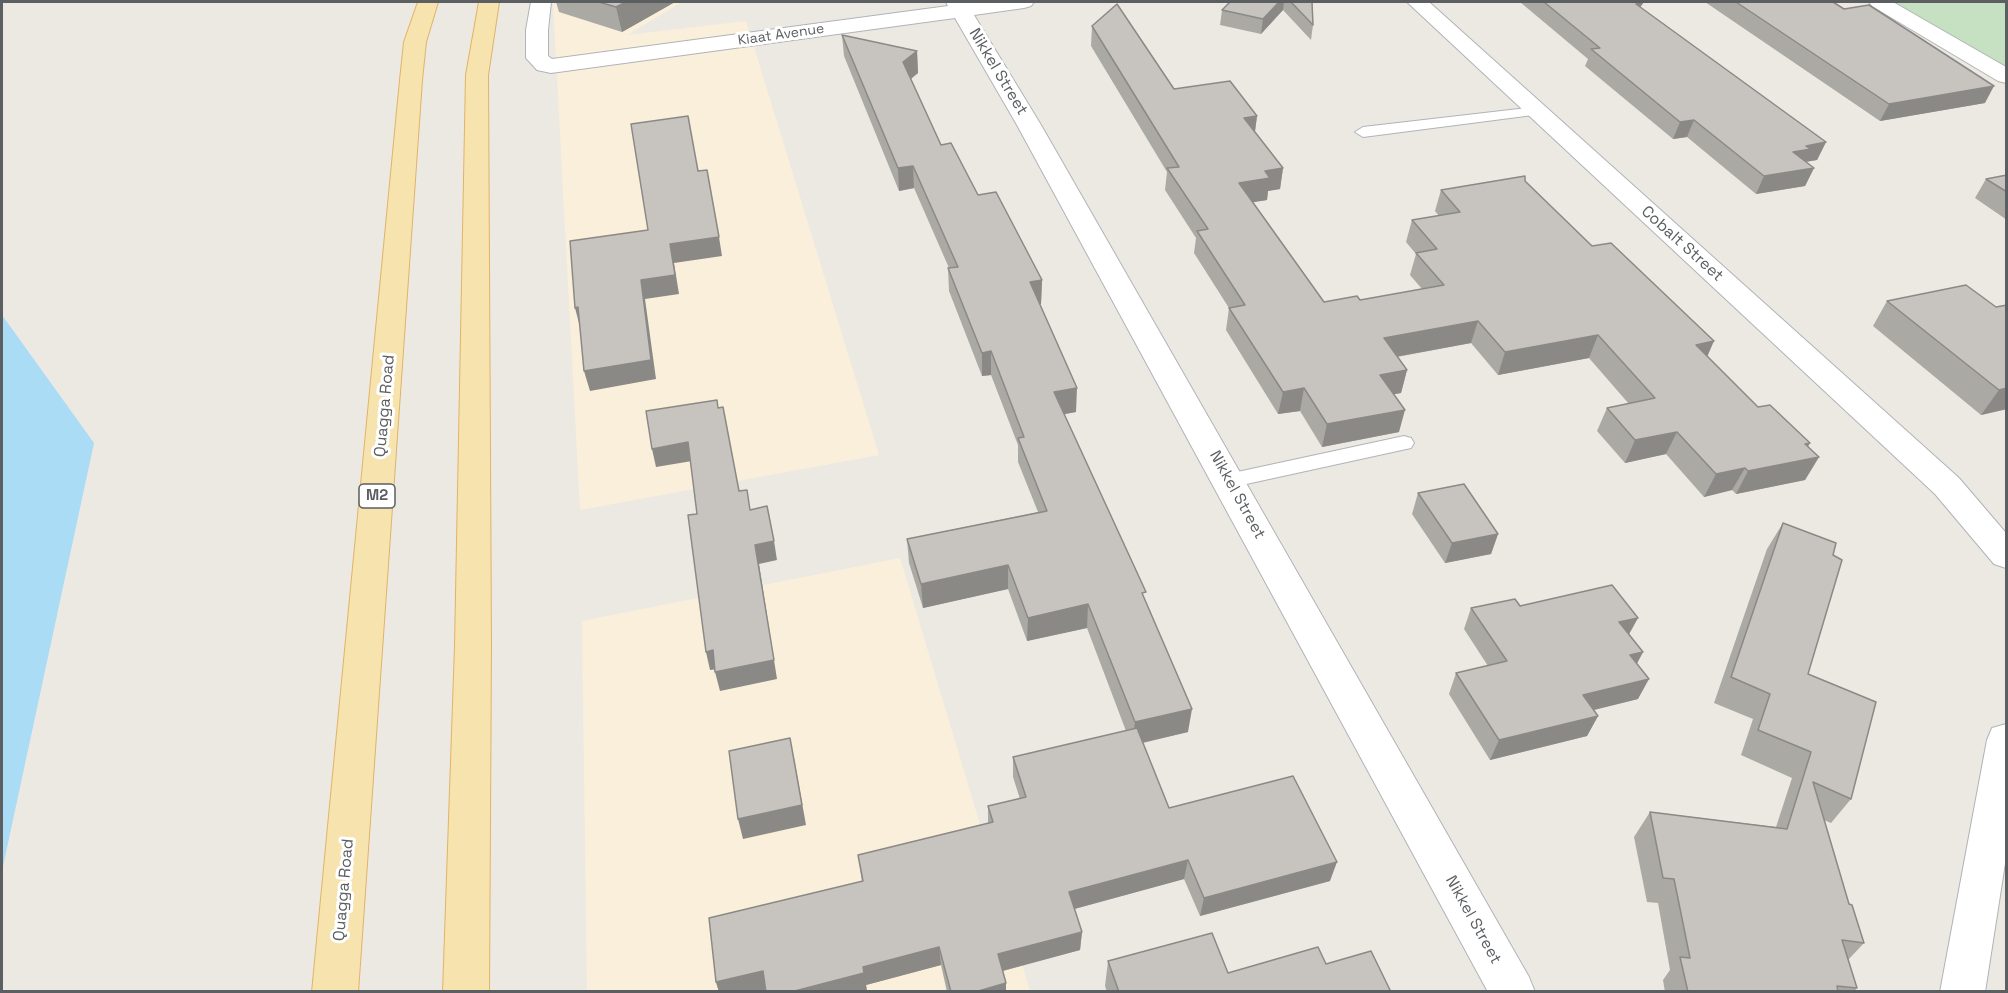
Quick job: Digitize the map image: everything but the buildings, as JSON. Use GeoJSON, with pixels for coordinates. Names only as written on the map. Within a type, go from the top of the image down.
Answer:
{"type":"FeatureCollection","features":[{"type":"Feature","properties":{"kind":"main road","name":"Quagga Road"},"geometry":{"type":"LineString","coordinates":[[335,992],[411,80],[415,42],[428,2]]}},
{"type":"Feature","properties":{"kind":"main road"},"geometry":{"type":"LineString","coordinates":[[466,992],[474,634],[477,75],[489,2]]}},
{"type":"Feature","properties":{"kind":"street","name":"Kiaat Avenue"},"geometry":{"type":"LineString","coordinates":[[541,2],[537,30],[538,61],[551,66],[958,5],[1024,2]]}},
{"type":"Feature","properties":{"kind":"street","name":"Cobalt Street"},"geometry":{"type":"LineString","coordinates":[[1417,2],[1947,486],[2007,555]]}},
{"type":"Feature","properties":{"kind":"street"},"geometry":{"type":"LineString","coordinates":[[1880,2],[2007,76]]}},
{"type":"Feature","properties":{"kind":"street","name":"Nikkel Street"},"geometry":{"type":"LineString","coordinates":[[958,5],[1029,125],[1513,992]]}},
{"type":"Feature","properties":{"kind":"street","name":"Cobalt Street"},"geometry":{"type":"LineString","coordinates":[[1947,486],[2007,528]]}},
{"type":"Feature","properties":{"kind":"street"},"geometry":{"type":"LineString","coordinates":[[1962,992],[2007,740]]}},
{"type":"Feature","properties":{"kind":"lane"},"geometry":{"type":"LineString","coordinates":[[1364,132],[1536,111]]}},
{"type":"Feature","properties":{"kind":"lane"},"geometry":{"type":"LineString","coordinates":[[1228,481],[1404,443]]}},
{"type":"Feature","properties":{"kind":"shaded area"},"geometry":{"type":"Polygon","coordinates":[[[553,2],[682,2],[627,35],[746,21],[879,455],[580,510],[553,2]]]}},
{"type":"Feature","properties":{"kind":"shaded area"},"geometry":{"type":"Polygon","coordinates":[[[900,558],[1030,991],[587,991],[582,621],[900,558]]]}},
{"type":"Feature","properties":{"kind":"green space"},"geometry":{"type":"Polygon","coordinates":[[[1892,2],[2006,2],[2006,68],[1892,2]]]}},
{"type":"Feature","properties":{"kind":"water"},"geometry":{"type":"Polygon","coordinates":[[[2,315],[94,443],[2,871],[2,315]]]}}]}
